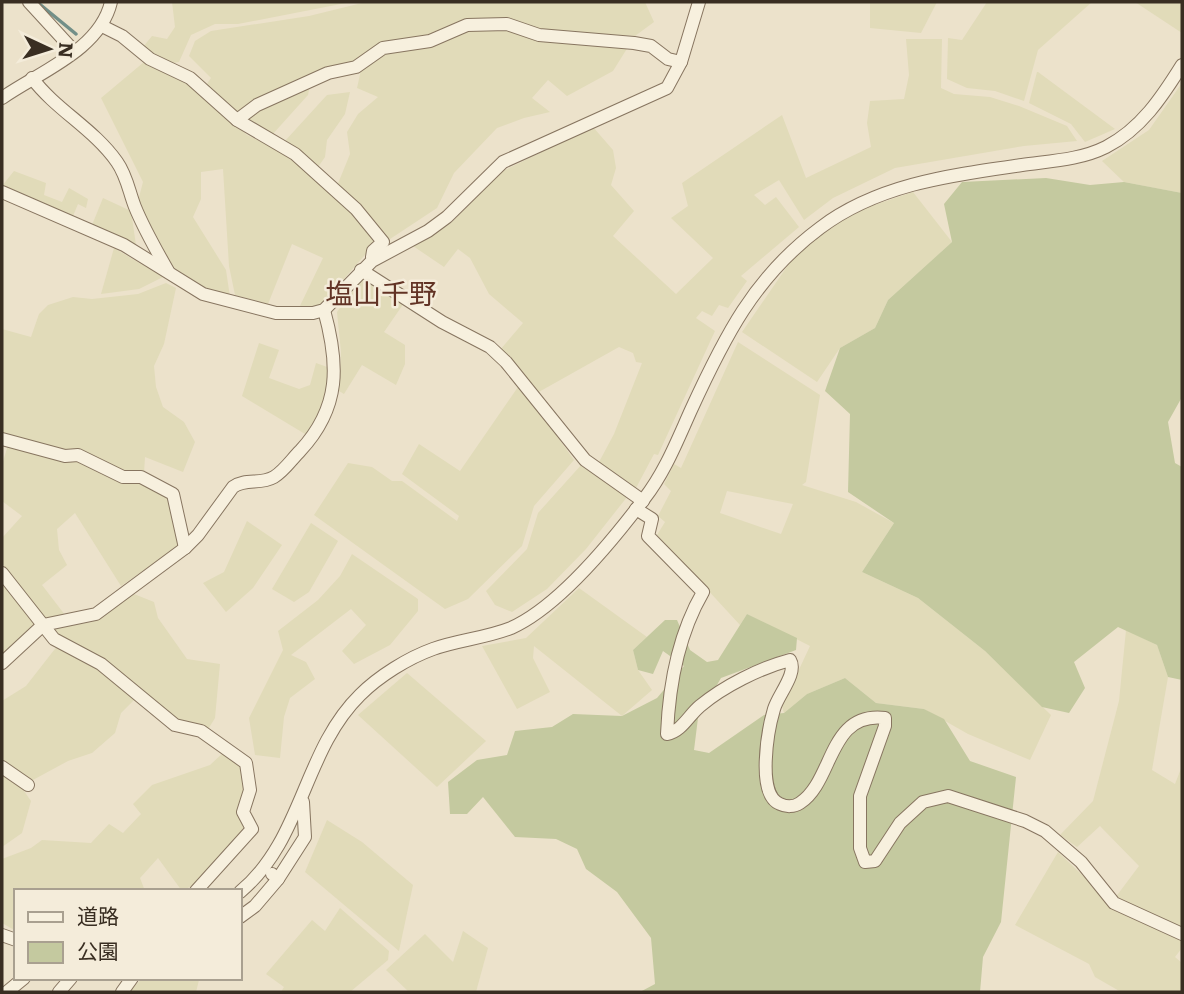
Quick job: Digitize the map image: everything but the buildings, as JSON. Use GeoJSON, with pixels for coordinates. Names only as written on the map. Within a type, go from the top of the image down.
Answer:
{"type":"FeatureCollection","features":[{"type":"Feature","properties":{"kind":"street"},"geometry":{"type":"LineString","coordinates":[[29,2],[74,51]]}},
{"type":"Feature","properties":{"kind":"street"},"geometry":{"type":"LineString","coordinates":[[2,98],[74,51],[102,26],[111,2]]}},
{"type":"Feature","properties":{"kind":"street"},"geometry":{"type":"LineString","coordinates":[[2,192],[124,245],[203,294],[276,313],[313,313],[324,310],[372,261],[428,231],[503,162],[661,92],[674,79],[699,2]]}},
{"type":"Feature","properties":{"kind":"street"},"geometry":{"type":"LineString","coordinates":[[237,120],[257,105],[328,73],[356,67],[383,48],[430,41],[467,25],[507,24],[539,36],[634,43],[651,46],[668,59],[681,62]]}},
{"type":"Feature","properties":{"kind":"street"},"geometry":{"type":"LineString","coordinates":[[102,26],[122,36],[150,59],[190,78],[237,120],[295,154],[356,209],[383,242],[373,251],[372,261]]}},
{"type":"Feature","properties":{"kind":"street"},"geometry":{"type":"LineString","coordinates":[[242,890],[266,868],[283,841],[331,733],[360,695],[391,671],[434,649],[508,629],[529,619],[575,579],[640,505],[667,461],[726,333],[766,276],[823,225],[866,201],[925,181],[1069,159],[1107,146],[1132,130],[1156,106],[1182,65]]}},
{"type":"Feature","properties":{"kind":"street"},"geometry":{"type":"LineString","coordinates":[[32,78],[45,96],[101,141],[118,163],[128,182],[135,208],[170,274]]}},
{"type":"Feature","properties":{"kind":"street"},"geometry":{"type":"LineString","coordinates":[[361,270],[442,322],[489,347],[506,362],[585,460],[640,505],[652,519],[648,536],[703,592],[686,621],[676,662],[667,734],[676,733],[699,707],[722,691],[790,660],[792,670],[774,709],[764,780],[767,793],[775,803],[793,806],[803,802],[821,775],[836,742],[862,720],[885,718],[885,726],[860,796],[860,848],[865,862],[875,861],[900,823],[923,802],[947,796],[1025,821],[1045,831],[1081,862],[1114,903],[1182,934]]}},
{"type":"Feature","properties":{"kind":"street"},"geometry":{"type":"LineString","coordinates":[[2,663],[43,625],[96,614],[185,548],[198,535],[233,487],[241,481],[269,480],[316,434],[325,419],[334,382],[334,344],[324,310]]}},
{"type":"Feature","properties":{"kind":"street"},"geometry":{"type":"LineString","coordinates":[[3,444],[65,456],[78,455],[123,477],[141,477],[173,494],[185,548]]}},
{"type":"Feature","properties":{"kind":"street"},"geometry":{"type":"LineString","coordinates":[[2,573],[54,639],[101,664],[175,725],[201,731],[246,763],[250,790],[243,812],[252,829],[198,889]]}},
{"type":"Feature","properties":{"kind":"street"},"geometry":{"type":"LineString","coordinates":[[2,767],[28,785]]}},
{"type":"Feature","properties":{"kind":"street"},"geometry":{"type":"LineString","coordinates":[[242,915],[278,879],[305,837],[303,798]]}},
{"type":"Feature","properties":{"kind":"street"},"geometry":{"type":"LineString","coordinates":[[266,868],[278,879]]}},
{"type":"Feature","properties":{"kind":"street"},"geometry":{"type":"LineString","coordinates":[[7,992],[22,980]]}},
{"type":"Feature","properties":{"kind":"shaded area"},"geometry":{"type":"Polygon","coordinates":[[[172,2],[351,2],[238,24],[215,24],[191,35],[179,62],[167,64],[143,47],[152,36],[167,39],[175,27],[172,2]]]}},
{"type":"Feature","properties":{"kind":"shaded area"},"geometry":{"type":"Polygon","coordinates":[[[366,2],[645,2],[654,22],[635,36],[542,31],[508,18],[457,22],[433,36],[355,62],[332,66],[262,96],[237,114],[206,85],[211,78],[189,56],[195,41],[211,31],[309,16],[366,2]]]}},
{"type":"Feature","properties":{"kind":"shaded area"},"geometry":{"type":"Polygon","coordinates":[[[870,2],[937,2],[921,33],[870,28],[870,2]]]}},
{"type":"Feature","properties":{"kind":"shaded area"},"geometry":{"type":"Polygon","coordinates":[[[987,2],[1092,2],[1038,50],[1024,101],[995,91],[967,88],[947,79],[948,38],[962,40],[987,2]]]}},
{"type":"Feature","properties":{"kind":"shaded area"},"geometry":{"type":"Polygon","coordinates":[[[1135,2],[1182,2],[1182,33],[1135,2]]]}},
{"type":"Feature","properties":{"kind":"shaded area"},"geometry":{"type":"Polygon","coordinates":[[[471,28],[511,28],[628,47],[613,71],[567,96],[548,80],[532,98],[550,112],[497,128],[454,173],[437,208],[387,241],[337,186],[350,154],[347,132],[358,114],[378,97],[357,88],[361,70],[376,55],[471,28]]]}},
{"type":"Feature","properties":{"kind":"shaded area"},"geometry":{"type":"Polygon","coordinates":[[[906,39],[942,39],[941,88],[954,94],[990,97],[1019,106],[1067,126],[1077,141],[1024,146],[895,168],[833,198],[804,220],[779,180],[754,195],[765,205],[776,197],[799,227],[741,276],[747,281],[728,308],[719,305],[712,316],[702,311],[696,318],[715,331],[658,455],[654,454],[636,488],[599,462],[614,434],[642,363],[636,362],[633,353],[619,347],[537,393],[500,350],[523,323],[489,294],[470,258],[458,249],[444,267],[413,246],[451,223],[503,171],[593,127],[613,150],[616,168],[611,185],[634,211],[613,236],[676,294],[713,258],[671,218],[688,206],[682,183],[782,115],[806,178],[871,147],[867,123],[870,101],[904,99],[909,75],[906,39]]]}},
{"type":"Feature","properties":{"kind":"shaded area"},"geometry":{"type":"Polygon","coordinates":[[[144,62],[190,83],[247,135],[286,153],[349,208],[378,240],[322,304],[298,310],[323,258],[292,244],[268,304],[235,295],[229,266],[223,169],[201,172],[201,199],[193,217],[226,270],[230,297],[206,288],[174,268],[159,249],[138,201],[143,182],[101,98],[144,62]]]}},
{"type":"Feature","properties":{"kind":"shaded area"},"geometry":{"type":"Polygon","coordinates":[[[1037,72],[1115,129],[1085,142],[1071,124],[1029,103],[1037,72]]]}},
{"type":"Feature","properties":{"kind":"shaded area"},"geometry":{"type":"Polygon","coordinates":[[[1182,83],[1182,193],[1124,182],[1102,161],[1149,130],[1182,83]]]}},
{"type":"Feature","properties":{"kind":"shaded area"},"geometry":{"type":"Polygon","coordinates":[[[310,85],[308,95],[272,135],[243,121],[257,110],[310,85]]]}},
{"type":"Feature","properties":{"kind":"shaded area"},"geometry":{"type":"Polygon","coordinates":[[[350,92],[345,114],[327,140],[325,157],[318,167],[285,141],[327,95],[350,92]]]}},
{"type":"Feature","properties":{"kind":"shaded area"},"geometry":{"type":"Polygon","coordinates":[[[14,171],[46,183],[44,195],[62,202],[69,188],[88,199],[86,208],[78,204],[73,216],[2,186],[14,171]]]}},
{"type":"Feature","properties":{"kind":"shaded area"},"geometry":{"type":"Polygon","coordinates":[[[913,192],[952,242],[888,300],[875,328],[840,348],[817,382],[742,332],[797,252],[853,212],[913,192]]]}},
{"type":"Feature","properties":{"kind":"shaded area"},"geometry":{"type":"Polygon","coordinates":[[[103,198],[131,211],[136,245],[92,225],[103,198]]]}},
{"type":"Feature","properties":{"kind":"shaded area"},"geometry":{"type":"Polygon","coordinates":[[[114,248],[163,277],[139,289],[101,294],[114,248]]]}},
{"type":"Feature","properties":{"kind":"shaded area"},"geometry":{"type":"Polygon","coordinates":[[[364,276],[404,303],[384,332],[405,345],[405,364],[396,385],[362,365],[344,394],[339,391],[341,352],[337,312],[364,276]]]}},
{"type":"Feature","properties":{"kind":"shaded area"},"geometry":{"type":"Polygon","coordinates":[[[166,283],[176,288],[164,344],[154,366],[156,387],[163,407],[184,422],[195,442],[183,472],[145,457],[144,473],[123,474],[65,452],[2,435],[2,329],[31,337],[39,314],[48,305],[73,297],[92,299],[138,294],[166,283]]]}},
{"type":"Feature","properties":{"kind":"shaded area"},"geometry":{"type":"Polygon","coordinates":[[[738,342],[820,395],[806,482],[802,485],[856,502],[894,523],[862,572],[918,598],[985,651],[1051,715],[1030,760],[968,734],[924,709],[876,703],[845,678],[807,694],[784,713],[782,706],[810,646],[747,614],[740,625],[657,535],[665,522],[658,516],[671,491],[664,484],[674,464],[681,468],[738,342]],[[727,491],[720,513],[781,534],[793,504],[727,491]]]}},
{"type":"Feature","properties":{"kind":"shaded area"},"geometry":{"type":"Polygon","coordinates":[[[259,343],[279,350],[269,378],[299,389],[310,385],[316,363],[330,368],[331,385],[310,437],[242,396],[259,343]]]}},
{"type":"Feature","properties":{"kind":"shaded area"},"geometry":{"type":"Polygon","coordinates":[[[520,384],[574,460],[534,506],[522,546],[468,599],[445,609],[314,515],[348,463],[372,467],[392,481],[402,481],[457,521],[459,516],[402,474],[419,444],[460,471],[520,384]]]}},
{"type":"Feature","properties":{"kind":"shaded area"},"geometry":{"type":"Polygon","coordinates":[[[8,445],[80,461],[130,484],[141,483],[173,498],[180,545],[121,586],[75,513],[57,529],[59,550],[67,565],[42,585],[65,615],[44,620],[9,581],[2,562],[2,538],[22,516],[2,501],[2,465],[8,445]]]}},
{"type":"Feature","properties":{"kind":"shaded area"},"geometry":{"type":"Polygon","coordinates":[[[582,464],[627,497],[586,549],[547,589],[512,612],[495,605],[486,591],[527,549],[538,513],[582,464]]]}},
{"type":"Feature","properties":{"kind":"shaded area"},"geometry":{"type":"Polygon","coordinates":[[[247,521],[282,545],[253,588],[226,612],[203,583],[224,572],[247,521]]]}},
{"type":"Feature","properties":{"kind":"shaded area"},"geometry":{"type":"Polygon","coordinates":[[[311,523],[338,541],[309,592],[294,602],[272,589],[311,523]]]}},
{"type":"Feature","properties":{"kind":"shaded area"},"geometry":{"type":"Polygon","coordinates":[[[352,554],[418,599],[418,611],[390,645],[354,664],[342,651],[366,625],[351,609],[291,655],[306,662],[315,679],[290,698],[284,717],[280,758],[255,755],[249,718],[283,650],[278,631],[318,600],[340,576],[352,554]]]}},
{"type":"Feature","properties":{"kind":"shaded area"},"geometry":{"type":"Polygon","coordinates":[[[2,578],[38,624],[2,659],[2,578]]]}},
{"type":"Feature","properties":{"kind":"shaded area"},"geometry":{"type":"Polygon","coordinates":[[[579,588],[647,637],[633,650],[638,670],[652,690],[622,716],[534,646],[533,658],[550,692],[517,709],[482,646],[526,638],[579,588]]]}},
{"type":"Feature","properties":{"kind":"shaded area"},"geometry":{"type":"Polygon","coordinates":[[[129,592],[154,602],[158,618],[187,659],[220,664],[215,718],[207,731],[175,722],[87,650],[58,638],[50,629],[92,622],[108,613],[129,592]]]}},
{"type":"Feature","properties":{"kind":"shaded area"},"geometry":{"type":"Polygon","coordinates":[[[1126,630],[1157,645],[1168,677],[1152,770],[1175,784],[1182,766],[1182,927],[1115,898],[1139,866],[1100,826],[1077,847],[1060,835],[1093,801],[1119,701],[1126,630]]]}},
{"type":"Feature","properties":{"kind":"shaded area"},"geometry":{"type":"Polygon","coordinates":[[[58,645],[91,662],[135,699],[121,713],[115,733],[92,753],[68,761],[31,781],[2,765],[2,701],[26,686],[58,645]]]}},
{"type":"Feature","properties":{"kind":"shaded area"},"geometry":{"type":"Polygon","coordinates":[[[407,673],[486,741],[437,787],[358,715],[407,673]]]}},
{"type":"Feature","properties":{"kind":"shaded area"},"geometry":{"type":"Polygon","coordinates":[[[223,753],[242,765],[249,829],[201,881],[181,889],[158,858],[140,878],[144,889],[14,889],[14,930],[2,923],[2,859],[31,848],[42,840],[91,843],[109,824],[123,833],[141,814],[133,804],[152,785],[210,765],[223,753]]]}},
{"type":"Feature","properties":{"kind":"shaded area"},"geometry":{"type":"Polygon","coordinates":[[[2,773],[17,781],[31,801],[22,833],[2,847],[2,773]]]}},
{"type":"Feature","properties":{"kind":"shaded area"},"geometry":{"type":"Polygon","coordinates":[[[327,820],[362,842],[413,885],[399,951],[305,872],[327,820]]]}},
{"type":"Feature","properties":{"kind":"shaded area"},"geometry":{"type":"Polygon","coordinates":[[[1058,852],[1119,910],[1182,938],[1182,948],[1175,957],[1182,963],[1182,992],[1121,992],[1095,977],[1089,964],[1015,925],[1058,852]]]}},
{"type":"Feature","properties":{"kind":"shaded area"},"geometry":{"type":"Polygon","coordinates":[[[340,908],[389,951],[388,960],[350,992],[281,992],[284,987],[266,974],[312,920],[325,931],[340,908]]]}},
{"type":"Feature","properties":{"kind":"shaded area"},"geometry":{"type":"Polygon","coordinates":[[[463,931],[488,948],[476,992],[409,992],[386,970],[425,934],[453,962],[463,931]]]}},
{"type":"Feature","properties":{"kind":"shaded area"},"geometry":{"type":"Polygon","coordinates":[[[141,980],[199,980],[196,992],[128,992],[141,980]]]}},
{"type":"Feature","properties":{"kind":"green space"},"geometry":{"type":"Polygon","coordinates":[[[1046,178],[1090,185],[1124,182],[1182,193],[1182,397],[1168,422],[1175,463],[1182,467],[1182,680],[1168,677],[1157,645],[1118,627],[1074,662],[1085,688],[1069,713],[1042,707],[985,651],[918,598],[862,572],[894,523],[848,492],[850,414],[825,391],[840,348],[875,328],[888,300],[952,242],[944,204],[962,182],[1046,178]]]}},
{"type":"Feature","properties":{"kind":"green space"},"geometry":{"type":"Polygon","coordinates":[[[747,614],[797,638],[796,650],[721,678],[698,718],[694,750],[709,753],[764,715],[784,713],[807,694],[845,678],[876,703],[924,709],[944,719],[970,761],[1016,777],[1001,922],[983,957],[980,992],[640,992],[655,984],[651,938],[617,892],[586,869],[577,849],[556,839],[515,837],[483,797],[467,814],[450,814],[448,782],[477,760],[507,755],[515,731],[552,727],[573,714],[622,716],[657,698],[684,666],[663,651],[653,674],[638,670],[633,650],[665,620],[677,620],[690,650],[707,662],[718,660],[747,614]]]}},
{"type":"Feature","properties":{"kind":"waterway"},"geometry":{"type":"LineString","coordinates":[[37,2],[76,34]]}},
{"type":"Feature","properties":{"kind":"district","name":"塩山千野"},"geometry":{"type":"Point","coordinates":[381,294]}}]}
